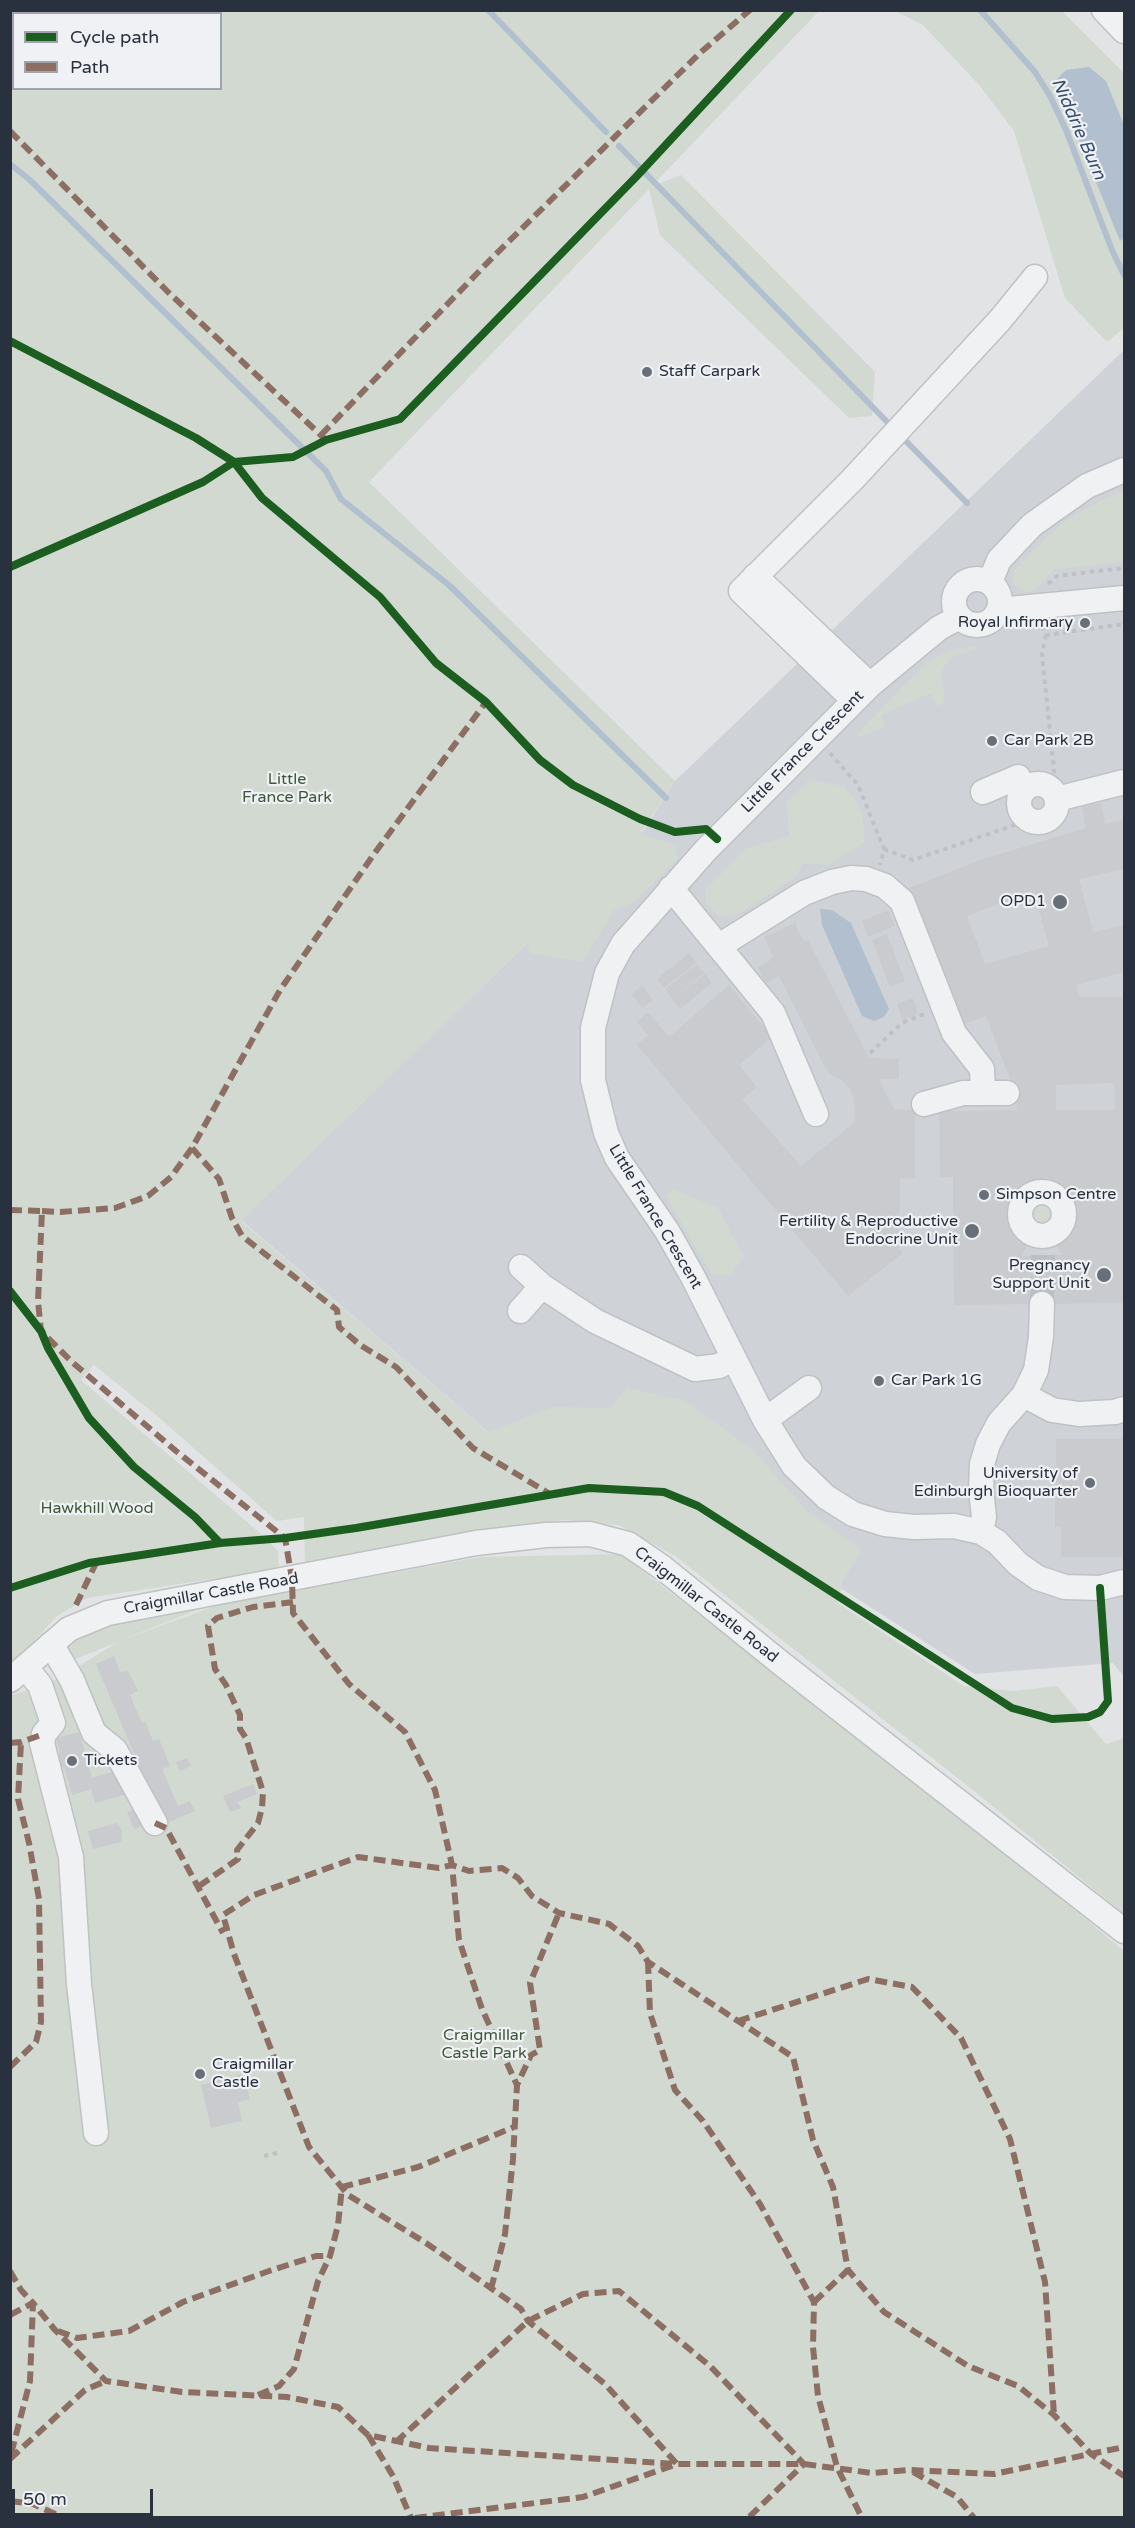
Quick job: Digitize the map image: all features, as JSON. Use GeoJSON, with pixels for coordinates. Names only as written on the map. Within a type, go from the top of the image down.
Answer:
{"type":"FeatureCollection","features":[{"type":"Feature","properties":{"kind":"street"},"geometry":{"type":"LineString","coordinates":[[1104,10],[1125,31]]}},
{"type":"Feature","properties":{"kind":"street"},"geometry":{"type":"LineString","coordinates":[[862,692],[748,584],[908,420],[1000,320],[1035,277]]}},
{"type":"Feature","properties":{"kind":"street"},"geometry":{"type":"LineString","coordinates":[[990,582],[999,560],[1032,525],[1087,486],[1125,470]]}},
{"type":"Feature","properties":{"kind":"street"},"geometry":{"type":"LineString","coordinates":[[979,578],[990,582],[998,591],[1000,602],[999,610],[990,622],[979,626],[968,624],[958,618],[954,608],[954,597],[959,587],[968,580],[979,578]]}},
{"type":"Feature","properties":{"kind":"street"},"geometry":{"type":"LineString","coordinates":[[999,610],[1125,598]]}},
{"type":"Feature","properties":{"kind":"street","name":"Little France Crescent"},"geometry":{"type":"LineString","coordinates":[[958,618],[939,628],[862,692],[717,839],[623,944],[607,973],[593,1028],[593,1080],[606,1133],[617,1158],[667,1231],[693,1276],[765,1420],[794,1466],[826,1497],[853,1514],[885,1524],[914,1527],[954,1526],[981,1532],[997,1542],[1018,1564],[1038,1578],[1065,1587],[1100,1588],[1125,1582]]}},
{"type":"Feature","properties":{"kind":"street"},"geometry":{"type":"LineString","coordinates":[[983,792],[1018,777]]}},
{"type":"Feature","properties":{"kind":"street"},"geometry":{"type":"LineString","coordinates":[[1029,819],[1021,811],[1020,799],[1026,789],[1036,784],[1052,790],[1057,799],[1125,782]]}},
{"type":"Feature","properties":{"kind":"street"},"geometry":{"type":"LineString","coordinates":[[719,946],[804,893],[850,878],[866,879],[885,886],[902,901],[954,1034],[982,1070],[983,1093]]}},
{"type":"Feature","properties":{"kind":"street"},"geometry":{"type":"LineString","coordinates":[[671,888],[773,1013],[816,1114]]}},
{"type":"Feature","properties":{"kind":"street"},"geometry":{"type":"LineString","coordinates":[[924,1104],[963,1093],[1007,1093]]}},
{"type":"Feature","properties":{"kind":"street"},"geometry":{"type":"LineString","coordinates":[[521,1267],[542,1286],[595,1321],[695,1369],[719,1366],[733,1358]]}},
{"type":"Feature","properties":{"kind":"street"},"geometry":{"type":"LineString","coordinates":[[520,1311],[542,1286]]}},
{"type":"Feature","properties":{"kind":"street"},"geometry":{"type":"LineString","coordinates":[[981,1532],[984,1517],[981,1490],[982,1464],[988,1444],[999,1423],[1024,1395],[1036,1370],[1041,1337],[1042,1304]]}},
{"type":"Feature","properties":{"kind":"street"},"geometry":{"type":"LineString","coordinates":[[765,1420],[809,1388]]}},
{"type":"Feature","properties":{"kind":"street"},"geometry":{"type":"LineString","coordinates":[[1024,1395],[1052,1410],[1079,1414],[1115,1412],[1125,1409]]}},
{"type":"Feature","properties":{"kind":"street","name":"Craigmillar Castle Road"},"geometry":{"type":"LineString","coordinates":[[18,1674],[69,1629],[108,1613],[476,1543],[546,1535],[590,1534],[628,1544],[663,1568],[782,1664],[1125,1931]]}},
{"type":"Feature","properties":{"kind":"street"},"geometry":{"type":"LineString","coordinates":[[51,1644],[72,1680],[94,1733],[115,1750],[155,1823]]}},
{"type":"Feature","properties":{"kind":"street"},"geometry":{"type":"LineString","coordinates":[[18,1674],[40,1686],[53,1723],[44,1734],[42,1743],[71,1857],[80,1984],[96,2133]]}},
{"type":"Feature","properties":{"kind":"path"},"geometry":{"type":"LineString","coordinates":[[1046,635],[1042,654],[1057,799]]}},
{"type":"Feature","properties":{"kind":"path"},"geometry":{"type":"LineString","coordinates":[[817,738],[858,785],[884,849],[876,883]]}},
{"type":"Feature","properties":{"kind":"path"},"geometry":{"type":"LineString","coordinates":[[884,849],[913,860],[1029,819]]}},
{"type":"Feature","properties":{"kind":"path"},"geometry":{"type":"LineString","coordinates":[[870,1053],[902,1023],[943,1007]]}},
{"type":"Feature","properties":{"kind":"path"},"geometry":{"type":"LineString","coordinates":[[264,2156],[277,2153]]}},
{"type":"Feature","properties":{"kind":"shaded area"},"geometry":{"type":"Polygon","coordinates":[[[1124,350],[1124,1677],[1113,1663],[975,1674],[703,1500],[528,1466],[241,1220],[644,830],[675,781],[1124,350]]]}},
{"type":"Feature","properties":{"kind":"green space","name":"Little France Park"},"geometry":{"type":"Polygon","coordinates":[[[10,11],[819,11],[651,187],[681,175],[875,372],[872,416],[849,418],[660,235],[649,189],[369,482],[675,781],[640,834],[675,845],[678,859],[634,902],[614,910],[582,962],[530,953],[527,943],[241,1221],[488,1432],[554,1407],[611,1408],[627,1388],[686,1401],[754,1451],[806,1510],[862,1550],[843,1580],[838,1603],[964,1686],[1013,1691],[1057,1686],[1106,1744],[1124,1738],[1124,1914],[973,1790],[675,1556],[619,1525],[564,1520],[305,1567],[304,1517],[277,1521],[156,1415],[94,1365],[81,1380],[260,1533],[278,1551],[279,1569],[87,1598],[57,1616],[11,1664],[10,11]]]}},
{"type":"Feature","properties":{"kind":"green space"},"geometry":{"type":"Polygon","coordinates":[[[895,11],[1062,11],[1124,73],[1124,328],[1107,342],[1065,298],[1014,131],[980,86],[923,25],[895,11]]]}},
{"type":"Feature","properties":{"kind":"green space"},"geometry":{"type":"Polygon","coordinates":[[[1124,491],[1124,562],[1055,569],[1034,591],[1026,592],[1015,586],[1014,570],[1061,524],[1099,501],[1124,491]]]}},
{"type":"Feature","properties":{"kind":"green space"},"geometry":{"type":"Polygon","coordinates":[[[977,646],[977,649],[953,656],[944,666],[941,677],[944,689],[943,703],[937,706],[931,693],[881,715],[885,727],[859,737],[857,734],[927,662],[953,649],[977,646]]]}},
{"type":"Feature","properties":{"kind":"green space"},"geometry":{"type":"Polygon","coordinates":[[[809,780],[844,786],[862,811],[865,842],[828,865],[803,863],[795,878],[736,915],[719,916],[706,904],[705,890],[747,848],[790,836],[786,803],[809,780]]]}},
{"type":"Feature","properties":{"kind":"green space"},"geometry":{"type":"Polygon","coordinates":[[[673,1189],[718,1208],[744,1257],[730,1275],[712,1275],[666,1196],[673,1189]]]}},
{"type":"Feature","properties":{"kind":"green space"},"geometry":{"type":"Polygon","coordinates":[[[1042,1201],[1051,1205],[1055,1214],[1051,1223],[1042,1227],[1033,1223],[1029,1214],[1033,1205],[1042,1201]]]}},
{"type":"Feature","properties":{"kind":"green space","name":"Craigmillar Castle Park"},"geometry":{"type":"Polygon","coordinates":[[[621,1554],[1024,1868],[1124,1951],[1124,2517],[11,2517],[10,1696],[58,1679],[118,1642],[73,1660],[67,1644],[104,1620],[217,1602],[119,1641],[220,1604],[481,1557],[621,1554]]]}},
{"type":"Feature","properties":{"kind":"water"},"geometry":{"type":"Polygon","coordinates":[[[1089,67],[1106,81],[1124,125],[1124,238],[1120,241],[1055,81],[1066,70],[1089,67]]]}},
{"type":"Feature","properties":{"kind":"water"},"geometry":{"type":"Polygon","coordinates":[[[820,909],[832,910],[851,923],[889,1009],[884,1017],[874,1021],[862,1016],[822,925],[820,909]]]}},
{"type":"Feature","properties":{"kind":"building"},"geometry":{"type":"Polygon","coordinates":[[[1101,803],[1105,824],[1124,820],[1124,869],[1079,879],[1093,932],[1124,925],[1124,972],[1076,985],[1080,997],[1124,997],[1124,1303],[954,1305],[953,1177],[940,1177],[939,1111],[1017,1110],[1016,1085],[1012,1084],[986,1016],[961,1025],[906,889],[980,860],[1086,828],[1082,806],[1101,803]],[[1034,893],[967,916],[985,964],[1049,946],[1034,893]],[[1114,1083],[1056,1085],[1056,1110],[1115,1110],[1114,1083]],[[1037,1180],[1022,1187],[1011,1200],[1008,1208],[1010,1225],[1019,1239],[1027,1245],[1022,1256],[1062,1255],[1057,1245],[1071,1232],[1076,1216],[1072,1200],[1062,1187],[1047,1181],[1037,1180]]]}},
{"type":"Feature","properties":{"kind":"building"},"geometry":{"type":"Polygon","coordinates":[[[888,910],[895,926],[868,937],[862,921],[888,910]]]}},
{"type":"Feature","properties":{"kind":"building"},"geometry":{"type":"Polygon","coordinates":[[[795,923],[804,942],[808,940],[869,1058],[899,1059],[899,1079],[879,1079],[894,1109],[915,1110],[915,1178],[900,1179],[899,1249],[903,1253],[848,1296],[637,1045],[648,1035],[637,1022],[648,1012],[669,1037],[729,985],[772,1037],[739,1065],[757,1087],[742,1099],[801,1166],[855,1122],[851,1090],[844,1082],[827,1071],[779,976],[765,983],[758,967],[771,960],[773,956],[764,937],[795,923]]]}},
{"type":"Feature","properties":{"kind":"building"},"geometry":{"type":"Polygon","coordinates":[[[887,934],[905,981],[890,987],[872,940],[887,934]]]}},
{"type":"Feature","properties":{"kind":"building"},"geometry":{"type":"Polygon","coordinates":[[[689,953],[696,963],[664,988],[657,979],[689,953]]]}},
{"type":"Feature","properties":{"kind":"building"},"geometry":{"type":"Polygon","coordinates":[[[697,964],[704,973],[672,999],[665,989],[697,964]]]}},
{"type":"Feature","properties":{"kind":"building"},"geometry":{"type":"Polygon","coordinates":[[[705,974],[712,983],[680,1009],[672,999],[705,974]]]}},
{"type":"Feature","properties":{"kind":"building"},"geometry":{"type":"Polygon","coordinates":[[[642,986],[653,1000],[642,1008],[632,994],[642,986]]]}},
{"type":"Feature","properties":{"kind":"building"},"geometry":{"type":"Polygon","coordinates":[[[913,998],[918,1014],[902,1020],[897,1004],[913,998]]]}},
{"type":"Feature","properties":{"kind":"building","name":"University of Edinburgh Bioquarter"},"geometry":{"type":"Polygon","coordinates":[[[1056,1439],[1124,1439],[1124,1557],[1061,1557],[1061,1527],[1055,1527],[1056,1439]]]}},
{"type":"Feature","properties":{"kind":"building"},"geometry":{"type":"Polygon","coordinates":[[[114,1656],[120,1672],[128,1671],[138,1691],[130,1695],[142,1723],[145,1721],[153,1741],[159,1739],[170,1766],[162,1769],[178,1806],[190,1801],[195,1811],[164,1824],[96,1664],[114,1656]]]}},
{"type":"Feature","properties":{"kind":"building","name":"Tickets"},"geometry":{"type":"Polygon","coordinates":[[[79,1732],[92,1778],[119,1770],[127,1794],[95,1803],[91,1789],[72,1795],[64,1767],[60,1768],[57,1755],[60,1754],[56,1738],[79,1732]]]}},
{"type":"Feature","properties":{"kind":"building"},"geometry":{"type":"Polygon","coordinates":[[[187,1758],[191,1766],[180,1771],[176,1762],[187,1758]]]}},
{"type":"Feature","properties":{"kind":"building"},"geometry":{"type":"Polygon","coordinates":[[[253,1784],[257,1794],[238,1802],[241,1808],[230,1812],[223,1796],[253,1784]]]}},
{"type":"Feature","properties":{"kind":"building"},"geometry":{"type":"Polygon","coordinates":[[[138,1808],[145,1825],[134,1829],[127,1812],[138,1808]]]}},
{"type":"Feature","properties":{"kind":"building"},"geometry":{"type":"Polygon","coordinates":[[[117,1823],[122,1831],[121,1842],[93,1849],[88,1831],[117,1823]]]}},
{"type":"Feature","properties":{"kind":"building"},"geometry":{"type":"Polygon","coordinates":[[[243,2074],[250,2099],[238,2102],[242,2121],[211,2128],[201,2085],[243,2074]]]}},
{"type":"Feature","properties":{"kind":"waterway"},"geometry":{"type":"LineString","coordinates":[[488,10],[606,132]]}},
{"type":"Feature","properties":{"kind":"waterway","name":"Niddrie Burn"},"geometry":{"type":"LineString","coordinates":[[980,10],[1035,72],[1050,96],[1124,275]]}},
{"type":"Feature","properties":{"kind":"waterway"},"geometry":{"type":"LineString","coordinates":[[619,146],[893,428]]}},
{"type":"Feature","properties":{"kind":"waterway"},"geometry":{"type":"LineString","coordinates":[[10,164],[31,181],[326,471],[341,499],[450,586],[666,798]]}},
{"type":"Feature","properties":{"kind":"waterway"},"geometry":{"type":"LineString","coordinates":[[900,435],[967,503]]}},
{"type":"Feature","properties":{"kind":"tunnel"},"geometry":{"type":"LineString","coordinates":[[1042,1304],[1043,1255]]}},
{"type":"Feature","properties":{"kind":"marked path"},"geometry":{"type":"LineString","coordinates":[[321,435],[492,258],[701,52],[750,10]]}},
{"type":"Feature","properties":{"kind":"marked path"},"geometry":{"type":"LineString","coordinates":[[10,131],[168,292],[326,440]]}},
{"type":"Feature","properties":{"kind":"marked path"},"geometry":{"type":"LineString","coordinates":[[42,1211],[115,1208],[148,1196],[171,1177],[192,1148],[280,990],[374,854],[486,702]]}},
{"type":"Feature","properties":{"kind":"marked path"},"geometry":{"type":"LineString","coordinates":[[192,1148],[219,1179],[232,1218],[242,1236],[337,1310],[339,1327],[360,1345],[396,1367],[473,1448],[550,1494]]}},
{"type":"Feature","properties":{"kind":"marked path"},"geometry":{"type":"LineString","coordinates":[[10,1210],[42,1211],[38,1301],[41,1331],[72,1362],[176,1451],[285,1538],[292,1579],[293,1613],[349,1684],[405,1732],[435,1790],[452,1865],[459,1940],[482,2009],[517,2085]]}},
{"type":"Feature","properties":{"kind":"marked path"},"geometry":{"type":"LineString","coordinates":[[76,1605],[96,1563]]}},
{"type":"Feature","properties":{"kind":"marked path"},"geometry":{"type":"LineString","coordinates":[[199,1886],[238,1859],[237,1850],[258,1823],[263,1792],[246,1738],[240,1729],[240,1715],[226,1685],[215,1669],[208,1626],[217,1618],[253,1607],[293,1602]]}},
{"type":"Feature","properties":{"kind":"marked path"},"geometry":{"type":"LineString","coordinates":[[10,1743],[21,1742],[44,1734]]}},
{"type":"Feature","properties":{"kind":"marked path"},"geometry":{"type":"LineString","coordinates":[[10,2067],[36,2042],[41,2022],[39,1899],[18,1799],[21,1742]]}},
{"type":"Feature","properties":{"kind":"marked path"},"geometry":{"type":"LineString","coordinates":[[155,1823],[166,1828],[223,1933]]}},
{"type":"Feature","properties":{"kind":"marked path"},"geometry":{"type":"LineString","coordinates":[[415,2518],[583,2497],[677,2464],[605,2384],[528,2321],[521,2309],[426,2243],[348,2195],[309,2147],[234,1954],[223,1915],[254,1895],[358,1857],[439,1868],[452,1865],[469,1871],[502,1868],[518,1878],[532,1896],[559,1913],[609,1924],[638,1946],[648,1962],[793,2057],[813,2140],[833,2187],[848,2270],[884,2312],[968,2366],[1018,2386],[1054,2415],[1091,2454],[1124,2476]]}},
{"type":"Feature","properties":{"kind":"marked path"},"geometry":{"type":"LineString","coordinates":[[491,2289],[505,2234],[513,2159],[517,2085],[531,2055],[540,2050],[530,1983],[559,1913]]}},
{"type":"Feature","properties":{"kind":"marked path"},"geometry":{"type":"LineString","coordinates":[[648,1962],[650,2013],[675,2090],[703,2121],[760,2204],[814,2302],[813,2347],[818,2396],[837,2467],[862,2518]]}},
{"type":"Feature","properties":{"kind":"marked path"},"geometry":{"type":"LineString","coordinates":[[738,2021],[868,1979],[912,1987],[961,2038],[1010,2139],[1045,2282],[1054,2415]]}},
{"type":"Feature","properties":{"kind":"marked path"},"geometry":{"type":"LineString","coordinates":[[258,2395],[279,2386],[294,2369],[318,2281],[330,2256],[338,2225],[342,2187],[418,2167],[514,2127]]}},
{"type":"Feature","properties":{"kind":"marked path"},"geometry":{"type":"LineString","coordinates":[[58,2331],[77,2338],[129,2331],[183,2302],[316,2256],[330,2256]]}},
{"type":"Feature","properties":{"kind":"marked path"},"geometry":{"type":"LineString","coordinates":[[814,2302],[848,2270]]}},
{"type":"Feature","properties":{"kind":"marked path"},"geometry":{"type":"LineString","coordinates":[[10,2271],[21,2290],[33,2303],[30,2381],[10,2458]]}},
{"type":"Feature","properties":{"kind":"marked path"},"geometry":{"type":"LineString","coordinates":[[396,2442],[528,2321],[583,2294],[619,2291],[710,2366],[804,2464],[748,2518]]}},
{"type":"Feature","properties":{"kind":"marked path"},"geometry":{"type":"LineString","coordinates":[[10,2315],[33,2303],[55,2330],[106,2381],[182,2392],[287,2397],[338,2407],[368,2435],[429,2448],[677,2464],[804,2464],[872,2473],[910,2470],[994,2474],[1124,2447]]}},
{"type":"Feature","properties":{"kind":"marked path"},"geometry":{"type":"LineString","coordinates":[[10,2459],[85,2390],[106,2381]]}},
{"type":"Feature","properties":{"kind":"marked path"},"geometry":{"type":"LineString","coordinates":[[368,2435],[393,2476],[411,2518]]}},
{"type":"Feature","properties":{"kind":"marked path"},"geometry":{"type":"LineString","coordinates":[[913,2472],[957,2497],[974,2518]]}},
{"type":"Feature","properties":{"kind":"marked path"},"geometry":{"type":"LineString","coordinates":[[10,2501],[33,2504],[64,2518]]}},
{"type":"Feature","properties":{"kind":"cycle path"},"geometry":{"type":"LineString","coordinates":[[10,567],[203,482],[234,462],[293,457],[326,440],[400,419],[635,178],[791,10]]}},
{"type":"Feature","properties":{"kind":"cycle path"},"geometry":{"type":"LineString","coordinates":[[10,341],[196,438],[234,462],[262,498],[380,597],[436,663],[486,702],[540,760],[573,785],[640,819],[675,832],[706,829],[717,839]]}},
{"type":"Feature","properties":{"kind":"cycle path"},"geometry":{"type":"LineString","coordinates":[[10,1291],[41,1331],[48,1348],[89,1418],[134,1467],[195,1517],[220,1543]]}},
{"type":"Feature","properties":{"kind":"cycle path"},"geometry":{"type":"LineString","coordinates":[[10,1588],[89,1563],[220,1543],[285,1538],[356,1528],[589,1488],[664,1492],[698,1506],[1012,1708],[1052,1719],[1088,1717],[1100,1712],[1108,1701],[1100,1588]]}},
{"type":"Feature","properties":{"kind":"place","name":"Staff Carpark"},"geometry":{"type":"Point","coordinates":[647,372]}},
{"type":"Feature","properties":{"kind":"place","name":"Royal Infirmary"},"geometry":{"type":"Point","coordinates":[1085,623]}},
{"type":"Feature","properties":{"kind":"place","name":"Car Park 2B"},"geometry":{"type":"Point","coordinates":[992,741]}},
{"type":"Feature","properties":{"kind":"place","name":"OPD1"},"geometry":{"type":"Point","coordinates":[1060,902]}},
{"type":"Feature","properties":{"kind":"place","name":"Simpson Centre"},"geometry":{"type":"Point","coordinates":[984,1195]}},
{"type":"Feature","properties":{"kind":"place","name":"Fertility & Reproductive Endocrine Unit"},"geometry":{"type":"Point","coordinates":[972,1231]}},
{"type":"Feature","properties":{"kind":"place","name":"Pregnancy Support Unit"},"geometry":{"type":"Point","coordinates":[1104,1275]}},
{"type":"Feature","properties":{"kind":"place","name":"Car Park 1G"},"geometry":{"type":"Point","coordinates":[879,1381]}},
{"type":"Feature","properties":{"kind":"place","name":"University of Edinburgh Bioquarter"},"geometry":{"type":"Point","coordinates":[1090,1483]}},
{"type":"Feature","properties":{"kind":"place","name":"Tickets"},"geometry":{"type":"Point","coordinates":[72,1761]}},
{"type":"Feature","properties":{"kind":"place","name":"Craigmillar Castle"},"geometry":{"type":"Point","coordinates":[200,2074]}},
{"type":"Feature","properties":{"kind":"park label","name":"Hawkhill Wood"},"geometry":{"type":"Point","coordinates":[97,1509]}}]}
